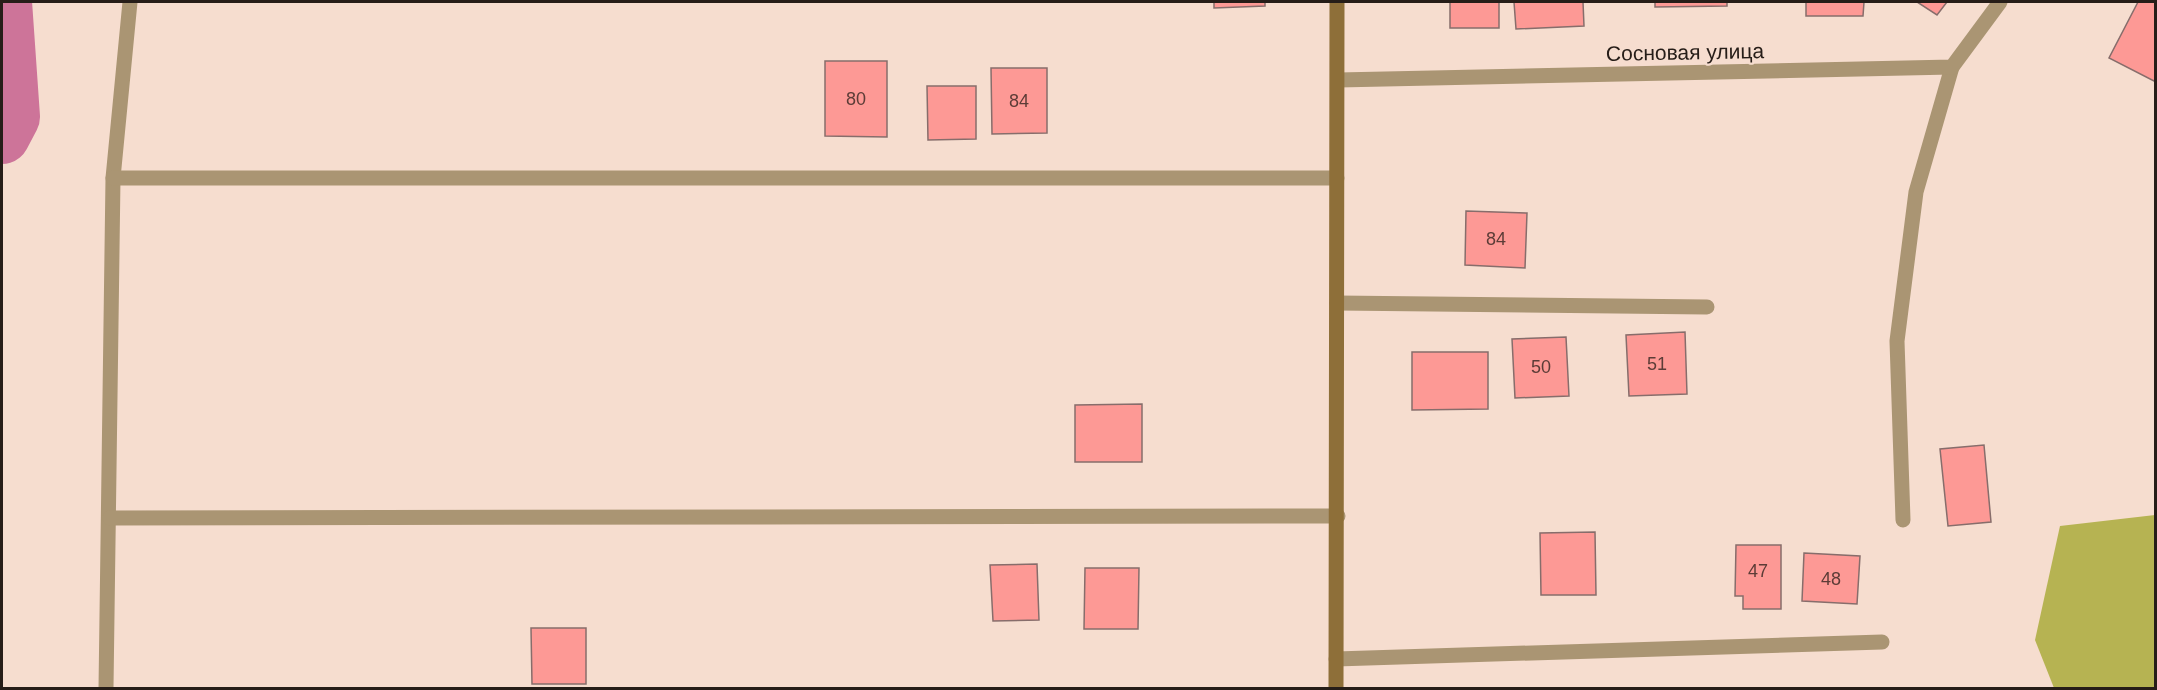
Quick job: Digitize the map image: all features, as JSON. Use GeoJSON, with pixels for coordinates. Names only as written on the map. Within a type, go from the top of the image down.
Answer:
{"type":"FeatureCollection","features":[{"type":"Feature","properties":{"kind":"main road"},"geometry":{"type":"LineString","coordinates":[[1336,688],[1337,2]]}},
{"type":"Feature","properties":{"kind":"street"},"geometry":{"type":"LineString","coordinates":[[106,688],[113,178],[130,2]]}},
{"type":"Feature","properties":{"kind":"street"},"geometry":{"type":"LineString","coordinates":[[1903,520],[1897,341],[1916,192],[1952,67],[2000,2]]}},
{"type":"Feature","properties":{"kind":"street","name":"Сосновая улица"},"geometry":{"type":"LineString","coordinates":[[1338,80],[1952,67]]}},
{"type":"Feature","properties":{"kind":"street"},"geometry":{"type":"LineString","coordinates":[[113,178],[1337,178]]}},
{"type":"Feature","properties":{"kind":"street"},"geometry":{"type":"LineString","coordinates":[[1337,303],[1707,307]]}},
{"type":"Feature","properties":{"kind":"street"},"geometry":{"type":"LineString","coordinates":[[110,518],[1338,516]]}},
{"type":"Feature","properties":{"kind":"street"},"geometry":{"type":"LineString","coordinates":[[1336,659],[1882,642]]}},
{"type":"Feature","properties":{"kind":"shaded area"},"geometry":{"type":"Polygon","coordinates":[[[2155,515],[2155,688],[2054,688],[2035,640],[2060,526],[2155,515]]]}},
{"type":"Feature","properties":{"kind":"building"},"geometry":{"type":"Polygon","coordinates":[[[1214,2],[1265,2],[1265,6],[1214,8],[1214,2]]]}},
{"type":"Feature","properties":{"kind":"building"},"geometry":{"type":"Polygon","coordinates":[[[1450,2],[1499,2],[1499,28],[1450,28],[1450,2]]]}},
{"type":"Feature","properties":{"kind":"building"},"geometry":{"type":"Polygon","coordinates":[[[1514,2],[1583,2],[1584,26],[1516,29],[1514,2]]]}},
{"type":"Feature","properties":{"kind":"building"},"geometry":{"type":"Polygon","coordinates":[[[1655,2],[1727,2],[1727,6],[1655,7],[1655,2]]]}},
{"type":"Feature","properties":{"kind":"building"},"geometry":{"type":"Polygon","coordinates":[[[1806,2],[1864,2],[1863,16],[1806,16],[1806,2]]]}},
{"type":"Feature","properties":{"kind":"building"},"geometry":{"type":"Polygon","coordinates":[[[1917,2],[1947,2],[1937,15],[1917,2]]]}},
{"type":"Feature","properties":{"kind":"building"},"geometry":{"type":"Polygon","coordinates":[[[2138,2],[2156,2],[2156,78],[2154,81],[2109,58],[2138,2]]]}},
{"type":"Feature","properties":{"kind":"building"},"geometry":{"type":"Polygon","coordinates":[[[825,61],[887,61],[887,137],[825,136],[825,61]]]}},
{"type":"Feature","properties":{"kind":"building"},"geometry":{"type":"Polygon","coordinates":[[[991,68],[1047,68],[1047,133],[992,134],[991,68]]]}},
{"type":"Feature","properties":{"kind":"building"},"geometry":{"type":"Polygon","coordinates":[[[927,86],[976,86],[976,139],[928,140],[927,86]]]}},
{"type":"Feature","properties":{"kind":"building"},"geometry":{"type":"Polygon","coordinates":[[[1466,211],[1527,213],[1525,268],[1465,265],[1466,211]]]}},
{"type":"Feature","properties":{"kind":"building"},"geometry":{"type":"Polygon","coordinates":[[[1685,332],[1687,394],[1629,396],[1626,335],[1685,332]]]}},
{"type":"Feature","properties":{"kind":"building"},"geometry":{"type":"Polygon","coordinates":[[[1566,337],[1569,396],[1515,398],[1512,339],[1566,337]]]}},
{"type":"Feature","properties":{"kind":"building"},"geometry":{"type":"Polygon","coordinates":[[[1412,352],[1488,352],[1488,409],[1412,410],[1412,352]]]}},
{"type":"Feature","properties":{"kind":"building"},"geometry":{"type":"Polygon","coordinates":[[[1142,404],[1142,462],[1075,462],[1075,405],[1142,404]]]}},
{"type":"Feature","properties":{"kind":"building"},"geometry":{"type":"Polygon","coordinates":[[[1984,445],[1991,522],[1948,526],[1940,449],[1984,445]]]}},
{"type":"Feature","properties":{"kind":"building"},"geometry":{"type":"Polygon","coordinates":[[[1595,532],[1596,595],[1541,595],[1540,533],[1595,532]]]}},
{"type":"Feature","properties":{"kind":"building"},"geometry":{"type":"Polygon","coordinates":[[[1736,545],[1781,545],[1781,609],[1743,609],[1743,596],[1735,596],[1736,545]]]}},
{"type":"Feature","properties":{"kind":"building"},"geometry":{"type":"Polygon","coordinates":[[[1804,553],[1860,556],[1857,604],[1802,601],[1804,553]]]}},
{"type":"Feature","properties":{"kind":"building"},"geometry":{"type":"Polygon","coordinates":[[[1037,564],[1039,620],[993,621],[990,565],[1037,564]]]}},
{"type":"Feature","properties":{"kind":"building"},"geometry":{"type":"Polygon","coordinates":[[[1085,568],[1139,568],[1138,629],[1084,629],[1085,568]]]}},
{"type":"Feature","properties":{"kind":"building"},"geometry":{"type":"Polygon","coordinates":[[[531,628],[586,628],[586,684],[532,684],[531,628]]]}},
{"type":"Feature","properties":{"kind":"waterway"},"geometry":{"type":"LineString","coordinates":[[2,136],[12,117],[4,2]]}}]}
